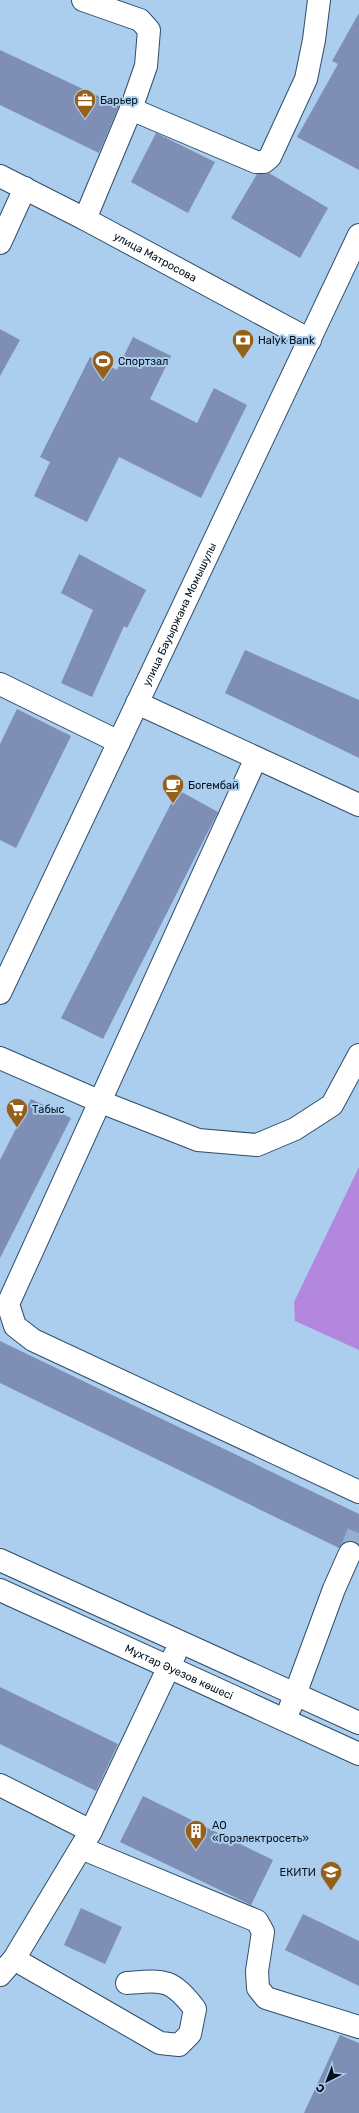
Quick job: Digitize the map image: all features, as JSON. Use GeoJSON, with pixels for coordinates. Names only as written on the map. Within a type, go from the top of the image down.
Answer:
{"type":"FeatureCollection","features":[{"type":"Feature","properties":{"kind":"street"},"geometry":{"type":"LineString","coordinates":[[83,0],[140,20],[149,30],[146,66],[131,109],[85,219]]}},
{"type":"Feature","properties":{"kind":"street"},"geometry":{"type":"LineString","coordinates":[[131,109],[256,162],[264,162],[270,157],[306,79],[314,40],[319,0]]}},
{"type":"Feature","properties":{"kind":"street","name":"улица Матросова"},"geometry":{"type":"LineString","coordinates":[[0,176],[85,219],[310,340]]}},
{"type":"Feature","properties":{"kind":"street"},"geometry":{"type":"LineString","coordinates":[[0,243],[25,188]]}},
{"type":"Feature","properties":{"kind":"street","name":"улица Бауыржана Момышулы"},"geometry":{"type":"LineString","coordinates":[[0,993],[359,235]]}},
{"type":"Feature","properties":{"kind":"street"},"geometry":{"type":"LineString","coordinates":[[0,685],[119,742]]}},
{"type":"Feature","properties":{"kind":"street"},"geometry":{"type":"LineString","coordinates":[[137,703],[359,805]]}},
{"type":"Feature","properties":{"kind":"street"},"geometry":{"type":"LineString","coordinates":[[256,758],[8,1304],[14,1326],[33,1340],[359,1492]]}},
{"type":"Feature","properties":{"kind":"street"},"geometry":{"type":"LineString","coordinates":[[0,1058],[101,1102],[198,1140],[257,1145],[295,1129],[332,1105],[358,1061]]}},
{"type":"Feature","properties":{"kind":"street"},"geometry":{"type":"LineString","coordinates":[[286,1720],[294,1694],[334,1589],[350,1553]]}},
{"type":"Feature","properties":{"kind":"street"},"geometry":{"type":"LineString","coordinates":[[0,1560],[359,1723]]}},
{"type":"Feature","properties":{"kind":"street","name":"Мұхтар Әуезов көшесі"},"geometry":{"type":"LineString","coordinates":[[0,1590],[359,1754]]}},
{"type":"Feature","properties":{"kind":"street"},"geometry":{"type":"LineString","coordinates":[[0,1975],[14,1959],[86,1840],[181,1642]]}},
{"type":"Feature","properties":{"kind":"street"},"geometry":{"type":"LineString","coordinates":[[0,1785],[86,1840],[257,1921],[263,1932],[257,1972],[258,1988],[266,1998],[359,2027]]}},
{"type":"Feature","properties":{"kind":"street"},"geometry":{"type":"LineString","coordinates":[[14,1959],[160,2043],[179,2045],[190,2034],[195,2008],[180,1989],[159,1981],[127,1983]]}},
{"type":"Feature","properties":{"kind":"shaded area"},"geometry":{"type":"Polygon","coordinates":[[[359,1167],[359,1350],[295,1321],[294,1302],[359,1167]]]}},
{"type":"Feature","properties":{"kind":"building"},"geometry":{"type":"Polygon","coordinates":[[[359,13],[359,170],[297,137],[338,64],[332,61],[359,13]]]}},
{"type":"Feature","properties":{"kind":"building"},"geometry":{"type":"Polygon","coordinates":[[[0,50],[119,106],[99,153],[0,105],[0,50]]]}},
{"type":"Feature","properties":{"kind":"building"},"geometry":{"type":"Polygon","coordinates":[[[156,133],[215,162],[188,213],[131,182],[156,133]]]}},
{"type":"Feature","properties":{"kind":"building"},"geometry":{"type":"Polygon","coordinates":[[[269,173],[328,208],[300,258],[231,218],[257,174],[269,173]]]}},
{"type":"Feature","properties":{"kind":"building"},"geometry":{"type":"Polygon","coordinates":[[[0,329],[20,340],[0,376],[0,329]]]}},
{"type":"Feature","properties":{"kind":"building"},"geometry":{"type":"Polygon","coordinates":[[[133,337],[171,356],[150,399],[197,423],[214,388],[247,405],[201,498],[119,457],[87,522],[34,496],[50,462],[40,457],[90,357],[117,370],[133,337]]]}},
{"type":"Feature","properties":{"kind":"building"},"geometry":{"type":"Polygon","coordinates":[[[79,554],[146,590],[127,628],[124,626],[92,697],[61,683],[93,610],[61,593],[79,554]]]}},
{"type":"Feature","properties":{"kind":"building"},"geometry":{"type":"Polygon","coordinates":[[[245,650],[359,700],[359,758],[225,693],[245,650]]]}},
{"type":"Feature","properties":{"kind":"building"},"geometry":{"type":"Polygon","coordinates":[[[17,709],[71,736],[16,848],[0,840],[0,744],[17,709]]]}},
{"type":"Feature","properties":{"kind":"building"},"geometry":{"type":"Polygon","coordinates":[[[178,790],[218,812],[103,1039],[61,1018],[178,790]]]}},
{"type":"Feature","properties":{"kind":"building"},"geometry":{"type":"Polygon","coordinates":[[[31,1099],[71,1118],[0,1258],[0,1160],[31,1099]]]}},
{"type":"Feature","properties":{"kind":"building"},"geometry":{"type":"Polygon","coordinates":[[[0,1341],[359,1514],[359,1545],[355,1541],[348,1541],[342,1543],[339,1548],[0,1383],[0,1341]]]}},
{"type":"Feature","properties":{"kind":"building"},"geometry":{"type":"Polygon","coordinates":[[[0,1687],[118,1744],[96,1791],[0,1744],[0,1687]]]}},
{"type":"Feature","properties":{"kind":"building","name":"АО «Горэлектросеть»"},"geometry":{"type":"Polygon","coordinates":[[[143,1796],[273,1860],[251,1905],[120,1842],[143,1796]]]}},
{"type":"Feature","properties":{"kind":"building"},"geometry":{"type":"Polygon","coordinates":[[[81,1908],[122,1927],[105,1964],[64,1945],[81,1908]]]}},
{"type":"Feature","properties":{"kind":"building"},"geometry":{"type":"Polygon","coordinates":[[[303,1914],[359,1941],[359,1986],[285,1950],[303,1914]]]}},
{"type":"Feature","properties":{"kind":"building"},"geometry":{"type":"Polygon","coordinates":[[[340,2035],[359,2043],[359,2113],[304,2113],[340,2035]]]}},
{"type":"Feature","properties":{"kind":"tunnel"},"geometry":{"type":"LineString","coordinates":[[350,1553],[359,1530]]}},
{"type":"Feature","properties":{"kind":"place","name":"Барьер"},"geometry":{"type":"Point","coordinates":[85,120]}},
{"type":"Feature","properties":{"kind":"place","name":"Halyk Bank"},"geometry":{"type":"Point","coordinates":[243,360]}},
{"type":"Feature","properties":{"kind":"place","name":"Спортзал"},"geometry":{"type":"Point","coordinates":[103,380]}},
{"type":"Feature","properties":{"kind":"place","name":"Богембай"},"geometry":{"type":"Point","coordinates":[173,804]}},
{"type":"Feature","properties":{"kind":"place","name":"Табыс"},"geometry":{"type":"Point","coordinates":[17,1128]}},
{"type":"Feature","properties":{"kind":"place","name":"АО «Горэлектросеть»"},"geometry":{"type":"Point","coordinates":[196,1850]}},
{"type":"Feature","properties":{"kind":"place","name":"ЕКИТИ"},"geometry":{"type":"Point","coordinates":[331,1892]}}]}
